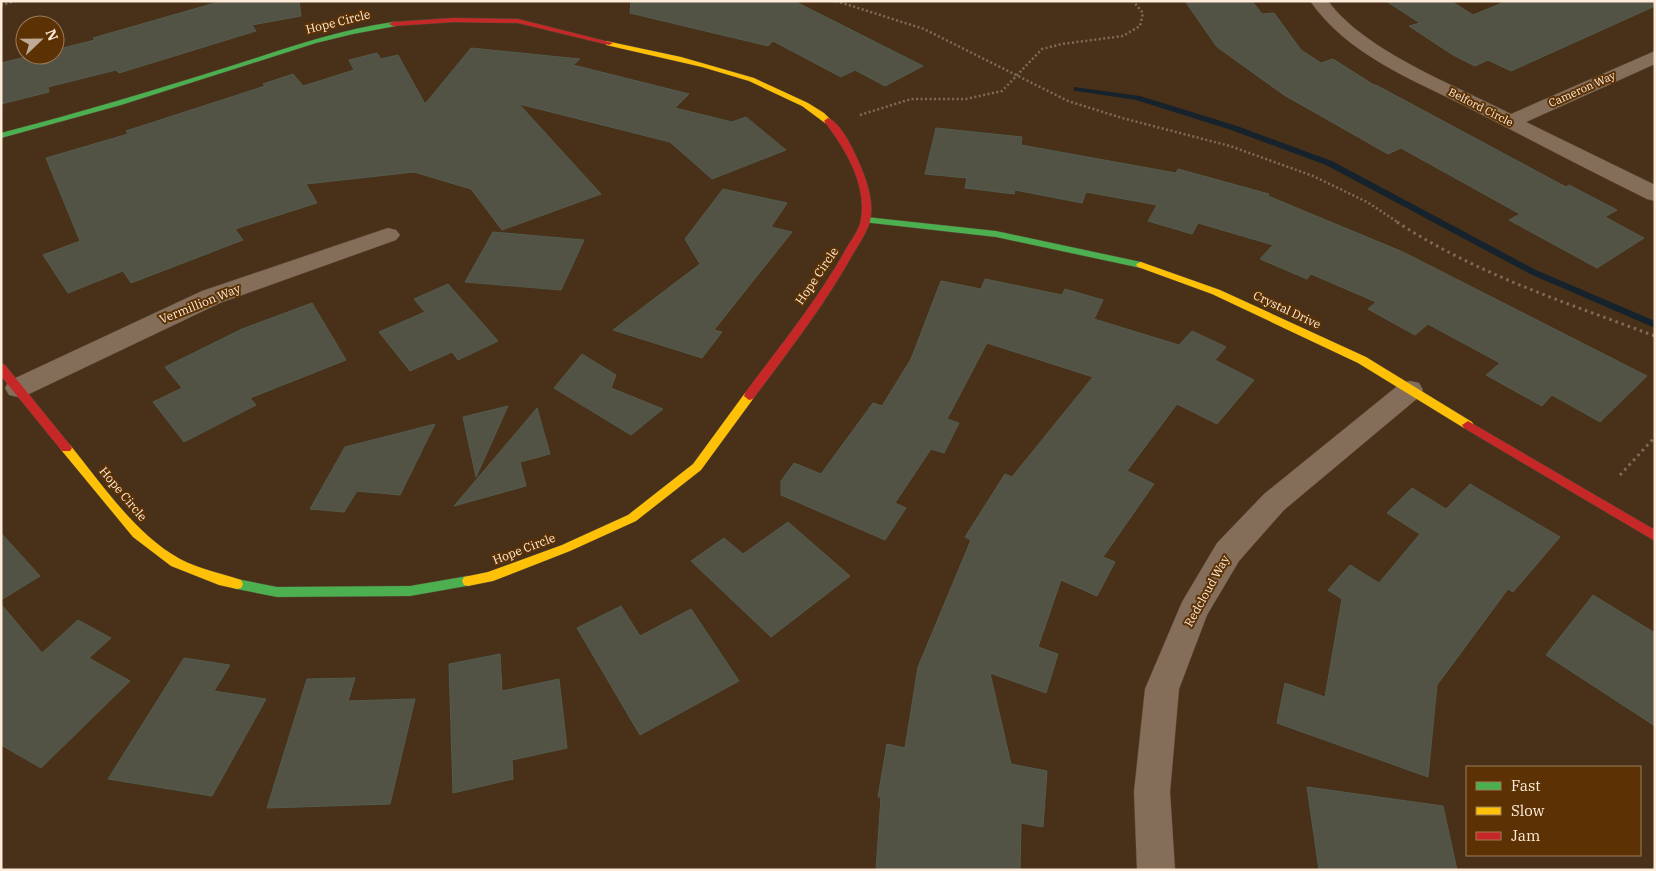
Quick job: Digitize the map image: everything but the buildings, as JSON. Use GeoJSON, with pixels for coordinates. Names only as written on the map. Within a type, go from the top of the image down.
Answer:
{"type":"FeatureCollection","features":[{"type":"Feature","properties":{"kind":"street","name":"Belford Circle"},"geometry":{"type":"LineString","coordinates":[[1319,1],[1338,23],[1365,45],[1398,64],[1655,194]]}},
{"type":"Feature","properties":{"kind":"street","name":"Hope Circle"},"geometry":{"type":"LineString","coordinates":[[1,136],[124,101],[340,33],[390,24],[481,18],[518,21],[746,76],[786,94],[820,113],[838,131],[851,153],[865,199],[866,220],[839,272],[697,467],[632,518],[558,551],[482,578],[410,591],[277,592],[218,580],[175,562],[137,534],[1,368]]}},
{"type":"Feature","properties":{"kind":"street","name":"Cameron Way"},"geometry":{"type":"LineString","coordinates":[[1510,122],[1655,57]]}},
{"type":"Feature","properties":{"kind":"street","name":"Crystal Drive"},"geometry":{"type":"LineString","coordinates":[[866,220],[996,234],[1072,248],[1147,267],[1216,292],[1362,360],[1488,438],[1655,536]]}},
{"type":"Feature","properties":{"kind":"street","name":"Vermillion Way"},"geometry":{"type":"LineString","coordinates":[[18,388],[159,320],[212,298],[388,236]]}},
{"type":"Feature","properties":{"kind":"street","name":"Redcloud Way"},"geometry":{"type":"LineString","coordinates":[[1156,870],[1152,792],[1162,689],[1193,611],[1228,552],[1274,502],[1410,390]]}},
{"type":"Feature","properties":{"kind":"path"},"geometry":{"type":"LineString","coordinates":[[1,5],[15,1]]}},
{"type":"Feature","properties":{"kind":"path"},"geometry":{"type":"LineString","coordinates":[[836,1],[924,29],[1068,101],[1122,118],[1230,146],[1313,176],[1367,202],[1420,237],[1517,285],[1655,336]]}},
{"type":"Feature","properties":{"kind":"path"},"geometry":{"type":"LineString","coordinates":[[831,124],[911,99],[966,99],[1002,91],[1042,49],[1062,44],[1123,36],[1140,26],[1143,13],[1133,1]]}},
{"type":"Feature","properties":{"kind":"path"},"geometry":{"type":"LineString","coordinates":[[1620,475],[1655,437]]}},
{"type":"Feature","properties":{"kind":"waterway"},"geometry":{"type":"LineString","coordinates":[[1077,89],[1137,98],[1234,128],[1329,163],[1533,272],[1655,325]]}},
{"type":"Feature","properties":{"kind":"traffic: fast"},"geometry":{"type":"LineString","coordinates":[[1,136],[118,103],[313,42],[353,31],[393,24]]}},
{"type":"Feature","properties":{"kind":"traffic: fast"},"geometry":{"type":"LineString","coordinates":[[866,220],[996,234],[1141,265]]}},
{"type":"Feature","properties":{"kind":"traffic: fast"},"geometry":{"type":"LineString","coordinates":[[237,584],[277,592],[410,591],[468,581]]}},
{"type":"Feature","properties":{"kind":"traffic: slow"},"geometry":{"type":"LineString","coordinates":[[609,43],[705,65],[752,80],[805,105],[828,121]]}},
{"type":"Feature","properties":{"kind":"traffic: slow"},"geometry":{"type":"LineString","coordinates":[[1141,265],[1216,292],[1362,360],[1468,425]]}},
{"type":"Feature","properties":{"kind":"traffic: slow"},"geometry":{"type":"LineString","coordinates":[[468,581],[489,577],[566,548],[632,518],[697,467],[749,396]]}},
{"type":"Feature","properties":{"kind":"traffic: slow"},"geometry":{"type":"LineString","coordinates":[[66,448],[137,534],[175,562],[219,580],[237,584]]}},
{"type":"Feature","properties":{"kind":"traffic: jam"},"geometry":{"type":"LineString","coordinates":[[393,24],[454,20],[518,21],[609,43]]}},
{"type":"Feature","properties":{"kind":"traffic: jam"},"geometry":{"type":"LineString","coordinates":[[749,396],[818,302],[844,262],[866,218],[864,194],[856,166],[843,141],[828,121]]}},
{"type":"Feature","properties":{"kind":"traffic: jam"},"geometry":{"type":"LineString","coordinates":[[1,368],[66,448]]}},
{"type":"Feature","properties":{"kind":"traffic: jam"},"geometry":{"type":"LineString","coordinates":[[1468,425],[1655,536]]}}]}
